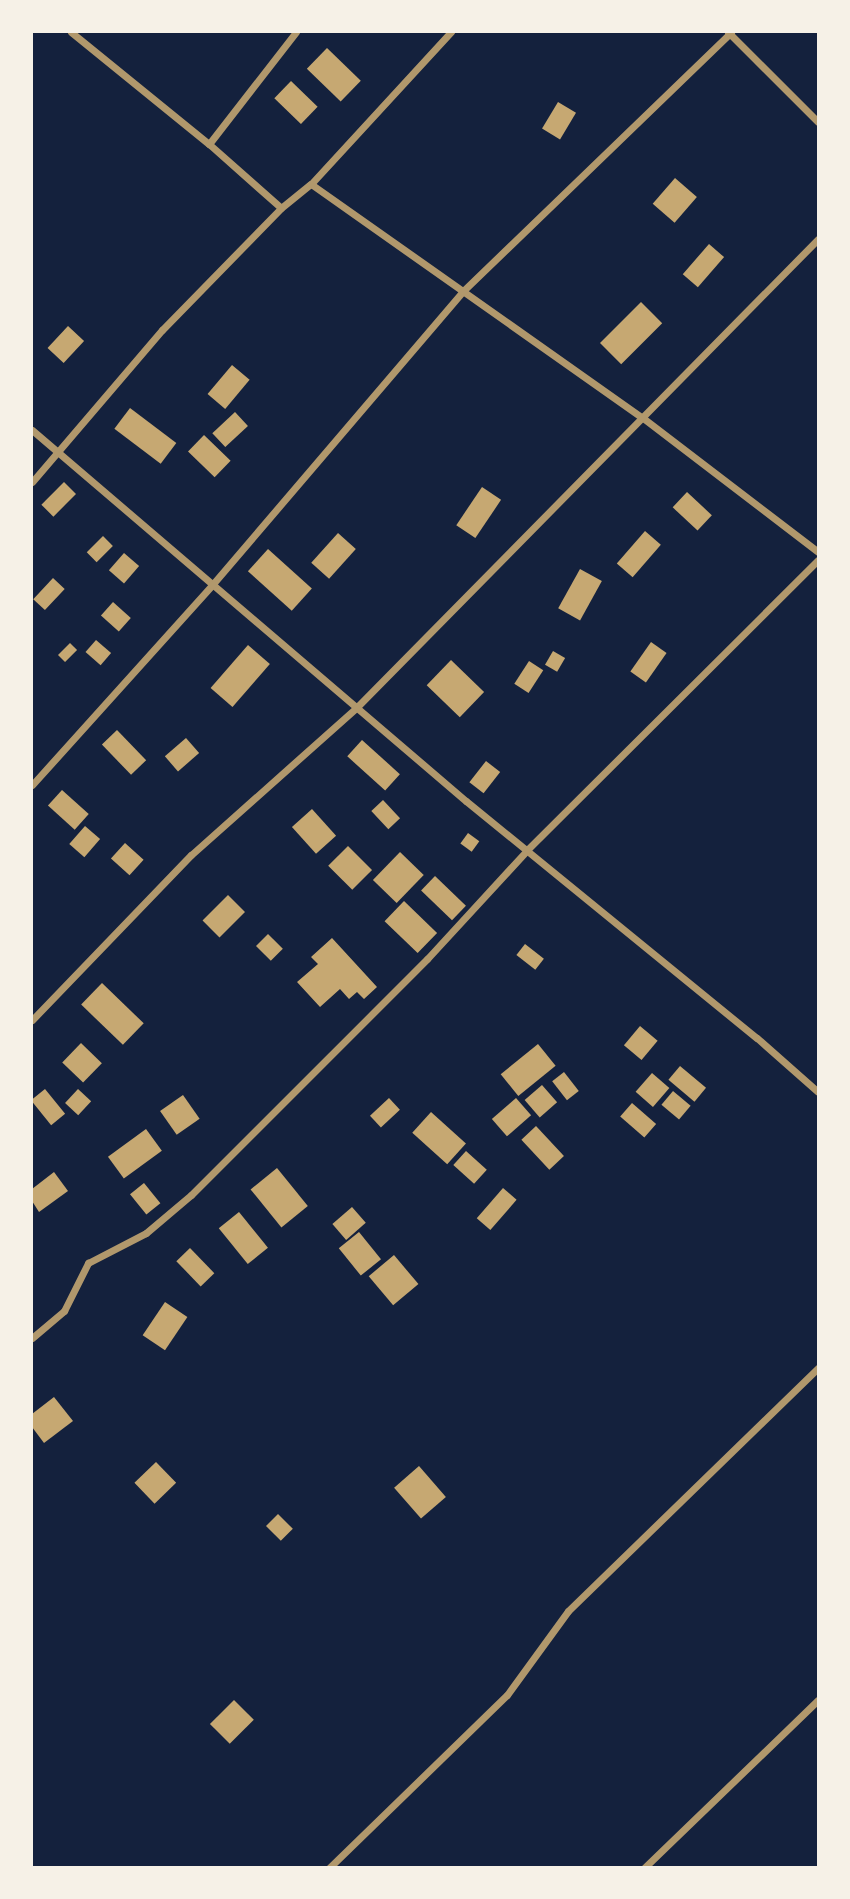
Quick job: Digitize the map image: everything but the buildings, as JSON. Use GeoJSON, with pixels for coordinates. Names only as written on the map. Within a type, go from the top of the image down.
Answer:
{"type":"FeatureCollection","features":[{"type":"Feature","properties":{"kind":"street"},"geometry":{"type":"LineString","coordinates":[[71,32],[209,144],[281,208]]}},
{"type":"Feature","properties":{"kind":"street"},"geometry":{"type":"LineString","coordinates":[[209,144],[296,32]]}},
{"type":"Feature","properties":{"kind":"street"},"geometry":{"type":"LineString","coordinates":[[32,482],[162,330],[281,208],[311,184],[452,32]]}},
{"type":"Feature","properties":{"kind":"street"},"geometry":{"type":"LineString","coordinates":[[32,785],[212,586],[462,292],[730,32],[818,122]]}},
{"type":"Feature","properties":{"kind":"street"},"geometry":{"type":"LineString","coordinates":[[311,184],[643,418],[818,552]]}},
{"type":"Feature","properties":{"kind":"street"},"geometry":{"type":"LineString","coordinates":[[32,1020],[191,855],[357,707],[818,239]]}},
{"type":"Feature","properties":{"kind":"street"},"geometry":{"type":"LineString","coordinates":[[32,430],[466,801],[528,849],[818,1092]]}},
{"type":"Feature","properties":{"kind":"street"},"geometry":{"type":"LineString","coordinates":[[32,1338],[64,1311],[88,1263],[146,1233],[191,1195],[427,958],[528,849],[818,560]]}},
{"type":"Feature","properties":{"kind":"street"},"geometry":{"type":"LineString","coordinates":[[330,1867],[507,1695],[568,1611],[818,1368]]}},
{"type":"Feature","properties":{"kind":"street"},"geometry":{"type":"LineString","coordinates":[[644,1867],[818,1700]]}}]}
